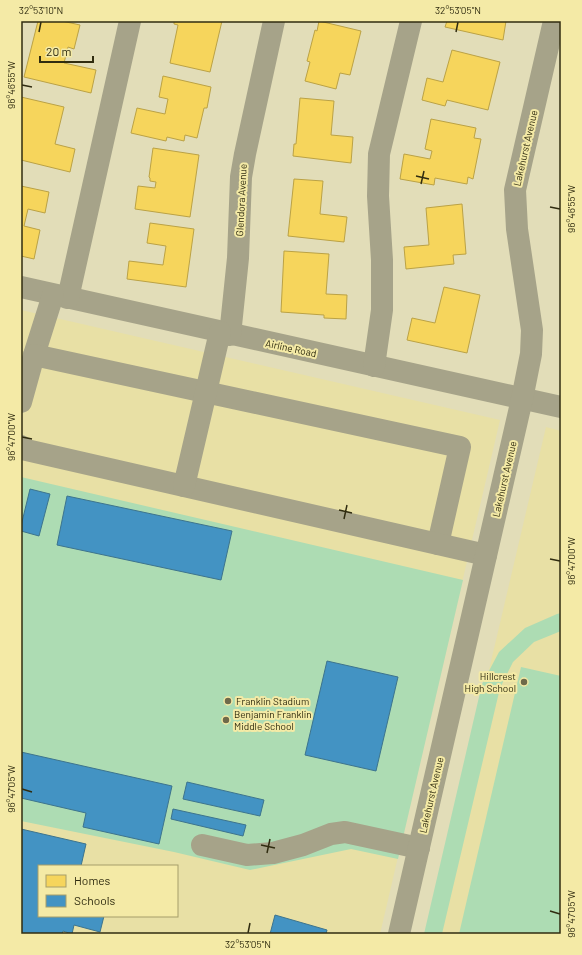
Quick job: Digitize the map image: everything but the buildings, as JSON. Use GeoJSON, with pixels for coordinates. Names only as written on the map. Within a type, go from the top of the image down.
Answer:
{"type":"FeatureCollection","features":[{"type":"Feature","properties":{"kind":"street"},"geometry":{"type":"LineString","coordinates":[[21,402],[34,355],[60,296],[130,21]]}},
{"type":"Feature","properties":{"kind":"street","name":"Glendora Avenue"},"geometry":{"type":"LineString","coordinates":[[184,486],[206,392],[225,333],[238,258],[241,176],[274,21]]}},
{"type":"Feature","properties":{"kind":"street"},"geometry":{"type":"LineString","coordinates":[[374,366],[382,310],[382,260],[378,196],[379,154],[411,21]]}},
{"type":"Feature","properties":{"kind":"street","name":"Lakehurst Avenue"},"geometry":{"type":"LineString","coordinates":[[399,934],[522,399],[531,354],[532,330],[517,229],[515,190],[554,21]]}},
{"type":"Feature","properties":{"kind":"street","name":"Airline Road"},"geometry":{"type":"LineString","coordinates":[[21,288],[561,407]]}},
{"type":"Feature","properties":{"kind":"street"},"geometry":{"type":"LineString","coordinates":[[34,355],[460,447],[438,544]]}},
{"type":"Feature","properties":{"kind":"street"},"geometry":{"type":"LineString","coordinates":[[21,446],[22,449],[486,555]]}},
{"type":"Feature","properties":{"kind":"street"},"geometry":{"type":"LineString","coordinates":[[202,846],[247,855],[273,853],[304,845],[331,834],[345,832],[419,848]]}},
{"type":"Feature","properties":{"kind":"shaded area","name":"Benjamin Franklin Middle School"},"geometry":{"type":"Polygon","coordinates":[[[21,310],[500,420],[380,934],[21,934],[21,310]]]}},
{"type":"Feature","properties":{"kind":"shaded area","name":"Hillcrest High School"},"geometry":{"type":"Polygon","coordinates":[[[546,427],[561,431],[561,934],[427,934],[546,427]]]}},
{"type":"Feature","properties":{"kind":"green space","name":"Franklin Stadium"},"geometry":{"type":"Polygon","coordinates":[[[21,477],[463,580],[398,859],[351,849],[250,870],[174,852],[21,821],[21,477]]]}},
{"type":"Feature","properties":{"kind":"green space"},"geometry":{"type":"Polygon","coordinates":[[[561,613],[561,631],[534,642],[513,662],[500,688],[442,934],[424,934],[482,684],[499,652],[525,628],[561,613]]]}},
{"type":"Feature","properties":{"kind":"green space"},"geometry":{"type":"Polygon","coordinates":[[[521,667],[561,676],[561,934],[459,934],[521,667]]]}},
{"type":"Feature","properties":{"kind":"place","name":"Hillcrest High School"},"geometry":{"type":"Point","coordinates":[524,682]}},
{"type":"Feature","properties":{"kind":"place","name":"Franklin Stadium"},"geometry":{"type":"Point","coordinates":[228,701]}},
{"type":"Feature","properties":{"kind":"place","name":"Benjamin Franklin Middle School"},"geometry":{"type":"Point","coordinates":[226,720]}}]}
